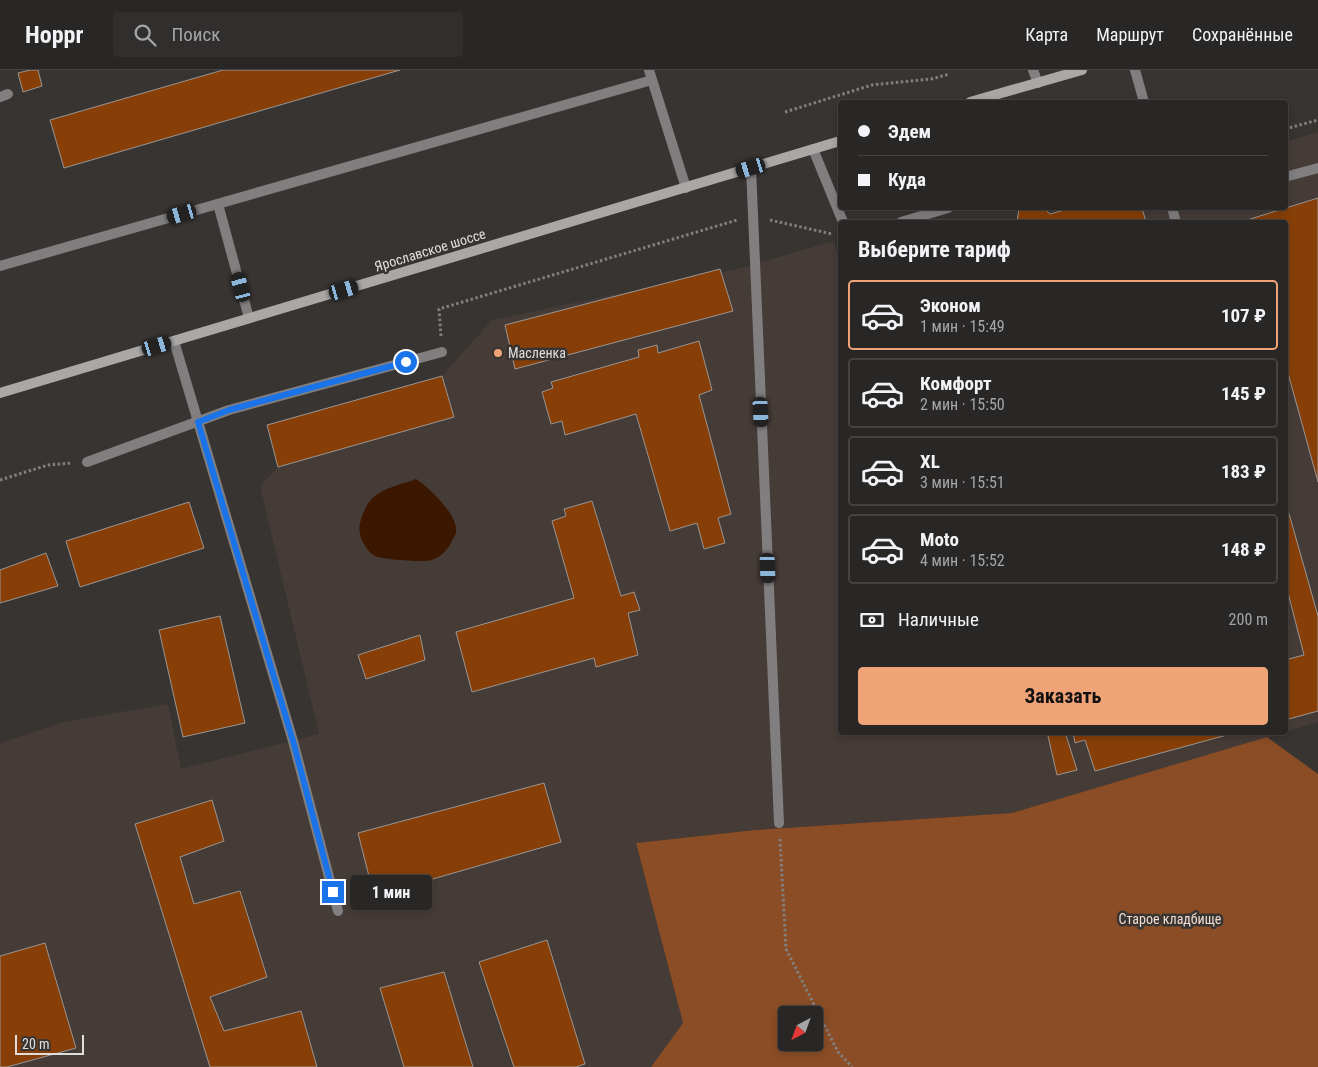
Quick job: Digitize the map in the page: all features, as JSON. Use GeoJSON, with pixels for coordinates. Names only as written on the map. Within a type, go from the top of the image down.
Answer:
{"type":"FeatureCollection","features":[{"type":"Feature","properties":{"kind":"main road"},"geometry":{"type":"LineString","coordinates":[[977,100],[1082,70]]}},
{"type":"Feature","properties":{"kind":"main road","name":"Ярославское шоссе"},"geometry":{"type":"LineString","coordinates":[[0,393],[838,143]]}},
{"type":"Feature","properties":{"kind":"lane"},"geometry":{"type":"LineString","coordinates":[[1033,70],[1038,83]]}},
{"type":"Feature","properties":{"kind":"lane"},"geometry":{"type":"LineString","coordinates":[[1135,70],[1143,100]]}},
{"type":"Feature","properties":{"kind":"lane"},"geometry":{"type":"LineString","coordinates":[[0,266],[218,204],[651,75],[686,188]]}},
{"type":"Feature","properties":{"kind":"lane"},"geometry":{"type":"LineString","coordinates":[[813,150],[838,210]]}},
{"type":"Feature","properties":{"kind":"lane"},"geometry":{"type":"LineString","coordinates":[[751,168],[779,824]]}},
{"type":"Feature","properties":{"kind":"lane"},"geometry":{"type":"LineString","coordinates":[[1288,176],[1318,168]]}},
{"type":"Feature","properties":{"kind":"lane"},"geometry":{"type":"LineString","coordinates":[[218,204],[249,318]]}},
{"type":"Feature","properties":{"kind":"lane"},"geometry":{"type":"LineString","coordinates":[[908,220],[941,210]]}},
{"type":"Feature","properties":{"kind":"lane"},"geometry":{"type":"LineString","coordinates":[[174,341],[293,741],[338,911]]}},
{"type":"Feature","properties":{"kind":"lane"},"geometry":{"type":"LineString","coordinates":[[88,462],[229,410],[442,352]]}},
{"type":"Feature","properties":{"kind":"path"},"geometry":{"type":"LineString","coordinates":[[785,112],[872,85],[931,80],[950,74]]}},
{"type":"Feature","properties":{"kind":"path"},"geometry":{"type":"LineString","coordinates":[[1288,129],[1318,120]]}},
{"type":"Feature","properties":{"kind":"path"},"geometry":{"type":"LineString","coordinates":[[442,352],[439,309],[753,216],[838,236]]}},
{"type":"Feature","properties":{"kind":"path"},"geometry":{"type":"LineString","coordinates":[[0,480],[48,465],[88,462]]}},
{"type":"Feature","properties":{"kind":"path"},"geometry":{"type":"LineString","coordinates":[[779,824],[786,949],[838,1052],[852,1067]]}},
{"type":"Feature","properties":{"kind":"shaded area"},"geometry":{"type":"Polygon","coordinates":[[[1318,132],[1318,722],[1288,731],[1288,220],[1017,220],[1019,210],[1046,210],[1050,214],[1064,210],[1288,210],[1288,141],[1318,132]]]}},
{"type":"Feature","properties":{"kind":"shaded area"},"geometry":{"type":"Polygon","coordinates":[[[833,241],[838,256],[838,735],[1276,735],[1012,813],[755,830],[636,843],[683,1023],[651,1067],[0,1067],[0,743],[63,722],[168,704],[181,769],[319,734],[260,486],[278,467],[267,425],[442,376],[492,320],[746,267],[833,241]]]}},
{"type":"Feature","properties":{"kind":"shaded area"},"geometry":{"type":"Polygon","coordinates":[[[416,479],[435,495],[453,518],[456,533],[451,543],[435,559],[428,561],[375,556],[363,542],[359,528],[368,503],[380,492],[416,479]]]}},
{"type":"Feature","properties":{"kind":"green space","name":"Старое кладбище"},"geometry":{"type":"Polygon","coordinates":[[[1267,737],[1318,774],[1318,1067],[651,1067],[683,1023],[636,843],[755,830],[1012,813],[1267,737]]]}},
{"type":"Feature","properties":{"kind":"building"},"geometry":{"type":"Polygon","coordinates":[[[38,70],[42,86],[23,92],[18,73],[38,70]]]}},
{"type":"Feature","properties":{"kind":"building"},"geometry":{"type":"Polygon","coordinates":[[[223,70],[400,70],[64,168],[50,120],[223,70]]]}},
{"type":"Feature","properties":{"kind":"building"},"geometry":{"type":"Polygon","coordinates":[[[1318,198],[1318,482],[1288,373],[1288,220],[1247,220],[1279,210],[1288,210],[1288,207],[1318,198]]]}},
{"type":"Feature","properties":{"kind":"building"},"geometry":{"type":"Polygon","coordinates":[[[1019,210],[1046,210],[1050,214],[1064,210],[1143,210],[1145,220],[1017,220],[1019,210]]]}},
{"type":"Feature","properties":{"kind":"building"},"geometry":{"type":"Polygon","coordinates":[[[720,269],[733,311],[515,369],[505,325],[720,269]]]}},
{"type":"Feature","properties":{"kind":"building"},"geometry":{"type":"Polygon","coordinates":[[[699,341],[712,390],[699,395],[731,514],[718,518],[725,543],[704,549],[697,523],[670,531],[636,414],[565,435],[562,421],[551,424],[542,392],[553,388],[551,382],[639,357],[638,350],[657,345],[658,353],[699,341]]]}},
{"type":"Feature","properties":{"kind":"building"},"geometry":{"type":"Polygon","coordinates":[[[442,376],[454,417],[278,467],[267,425],[442,376]]]}},
{"type":"Feature","properties":{"kind":"building"},"geometry":{"type":"Polygon","coordinates":[[[592,501],[621,596],[634,592],[640,610],[628,613],[638,655],[596,667],[594,658],[472,692],[456,632],[574,598],[552,521],[566,516],[564,509],[592,501]]]}},
{"type":"Feature","properties":{"kind":"building"},"geometry":{"type":"Polygon","coordinates":[[[189,502],[204,548],[80,587],[66,541],[189,502]]]}},
{"type":"Feature","properties":{"kind":"building"},"geometry":{"type":"Polygon","coordinates":[[[1288,510],[1318,616],[1318,711],[1288,719],[1288,659],[1304,655],[1288,593],[1288,510]]]}},
{"type":"Feature","properties":{"kind":"building"},"geometry":{"type":"Polygon","coordinates":[[[46,553],[58,586],[0,603],[0,570],[46,553]]]}},
{"type":"Feature","properties":{"kind":"building"},"geometry":{"type":"Polygon","coordinates":[[[220,616],[245,723],[183,737],[159,630],[220,616]]]}},
{"type":"Feature","properties":{"kind":"building"},"geometry":{"type":"Polygon","coordinates":[[[420,635],[425,660],[366,679],[358,655],[420,635]]]}},
{"type":"Feature","properties":{"kind":"building"},"geometry":{"type":"Polygon","coordinates":[[[1066,735],[1077,770],[1057,775],[1048,736],[1066,735]]]}},
{"type":"Feature","properties":{"kind":"building"},"geometry":{"type":"Polygon","coordinates":[[[1074,735],[1227,735],[1095,771],[1085,740],[1075,743],[1074,735]]]}},
{"type":"Feature","properties":{"kind":"building"},"geometry":{"type":"Polygon","coordinates":[[[544,783],[561,842],[374,896],[358,833],[544,783]]]}},
{"type":"Feature","properties":{"kind":"building"},"geometry":{"type":"Polygon","coordinates":[[[212,800],[224,841],[180,857],[194,904],[240,891],[267,977],[210,997],[224,1031],[301,1011],[317,1067],[210,1067],[135,824],[212,800]]]}},
{"type":"Feature","properties":{"kind":"building"},"geometry":{"type":"Polygon","coordinates":[[[547,940],[585,1064],[576,1067],[514,1067],[479,962],[547,940]]]}},
{"type":"Feature","properties":{"kind":"building"},"geometry":{"type":"Polygon","coordinates":[[[45,943],[76,1048],[7,1067],[0,1067],[0,956],[45,943]]]}},
{"type":"Feature","properties":{"kind":"building"},"geometry":{"type":"Polygon","coordinates":[[[444,972],[473,1067],[404,1067],[380,988],[444,972]]]}},
{"type":"Feature","properties":{"kind":"place","name":"Масленка"},"geometry":{"type":"Point","coordinates":[498,353]}},
{"type":"Feature","properties":{"kind":"route"},"geometry":{"type":"LineString","coordinates":[[333,892],[293,741],[198,422],[229,410],[406,362]]}}]}
